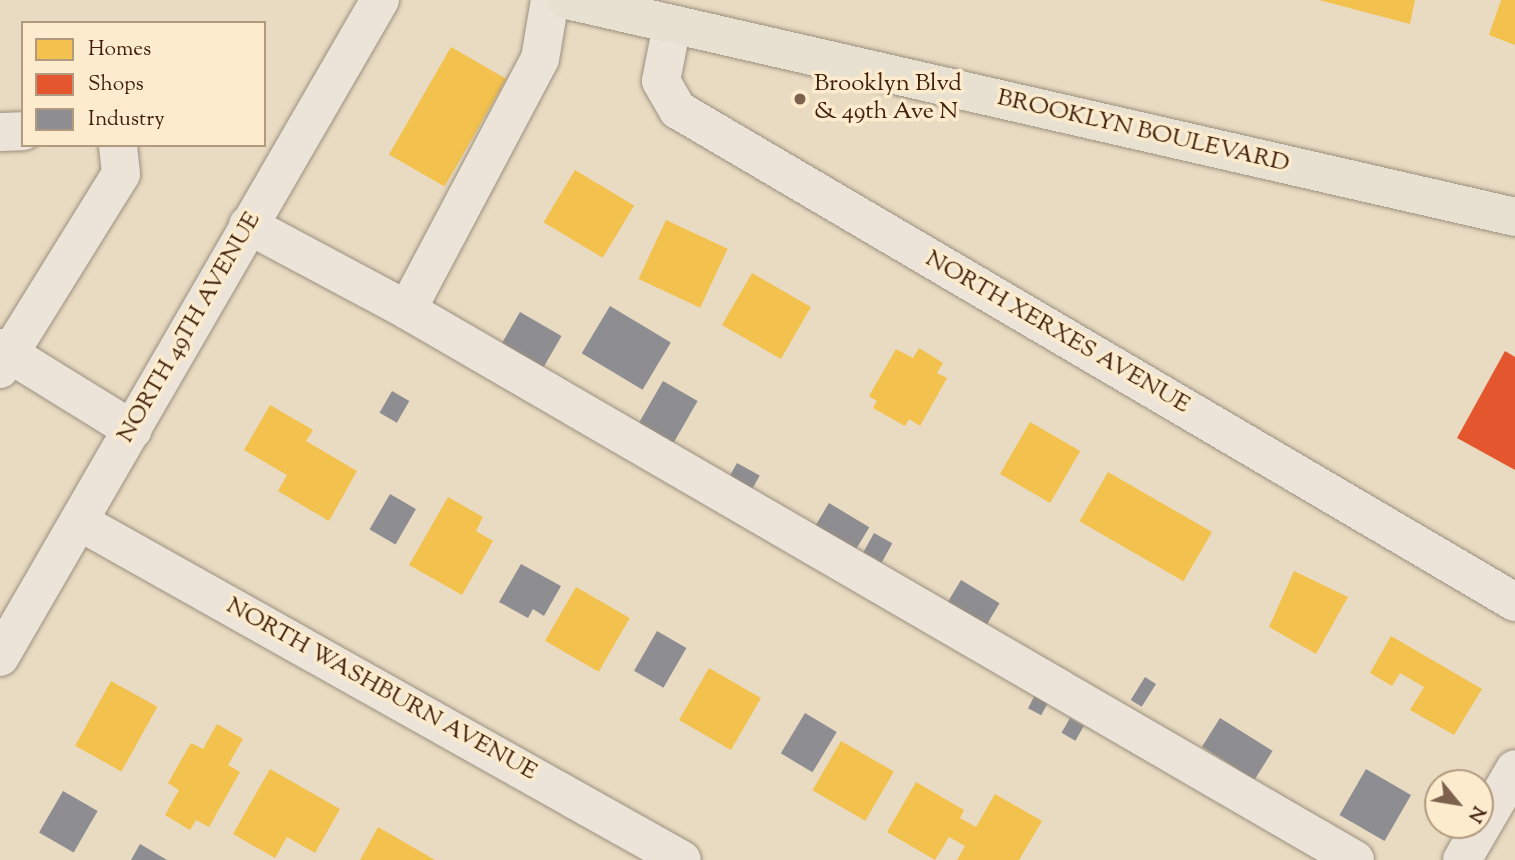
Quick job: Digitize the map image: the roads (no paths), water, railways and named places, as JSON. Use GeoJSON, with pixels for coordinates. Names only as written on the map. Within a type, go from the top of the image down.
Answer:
{"type":"FeatureCollection","features":[{"type":"Feature","properties":{"kind":"main road","name":"BROOKLYN BOULEVARD"},"geometry":{"type":"LineString","coordinates":[[567,0],[1515,217]]}},
{"type":"Feature","properties":{"kind":"street","name":"NORTH 49TH AVENUE"},"geometry":{"type":"LineString","coordinates":[[0,657],[380,0]]}},
{"type":"Feature","properties":{"kind":"street"},"geometry":{"type":"LineString","coordinates":[[407,310],[535,71],[550,0]]}},
{"type":"Feature","properties":{"kind":"street","name":"NORTH XERXES AVENUE"},"geometry":{"type":"LineString","coordinates":[[672,25],[661,81],[677,110],[1515,602]]}},
{"type":"Feature","properties":{"kind":"street"},"geometry":{"type":"LineString","coordinates":[[0,132],[21,131]]}},
{"type":"Feature","properties":{"kind":"street"},"geometry":{"type":"LineString","coordinates":[[118,147],[121,174],[2,358],[133,429]]}},
{"type":"Feature","properties":{"kind":"street"},"geometry":{"type":"LineString","coordinates":[[248,225],[407,310],[1354,860]]}},
{"type":"Feature","properties":{"kind":"street","name":"NORTH WASHBURN AVENUE"},"geometry":{"type":"LineString","coordinates":[[80,522],[682,860]]}},
{"type":"Feature","properties":{"kind":"street"},"geometry":{"type":"LineString","coordinates":[[1462,860],[1515,769]]}},
{"type":"Feature","properties":{"kind":"place","name":"Brooklyn Blvd & 49th Ave N"},"geometry":{"type":"Point","coordinates":[800,99]}}]}
